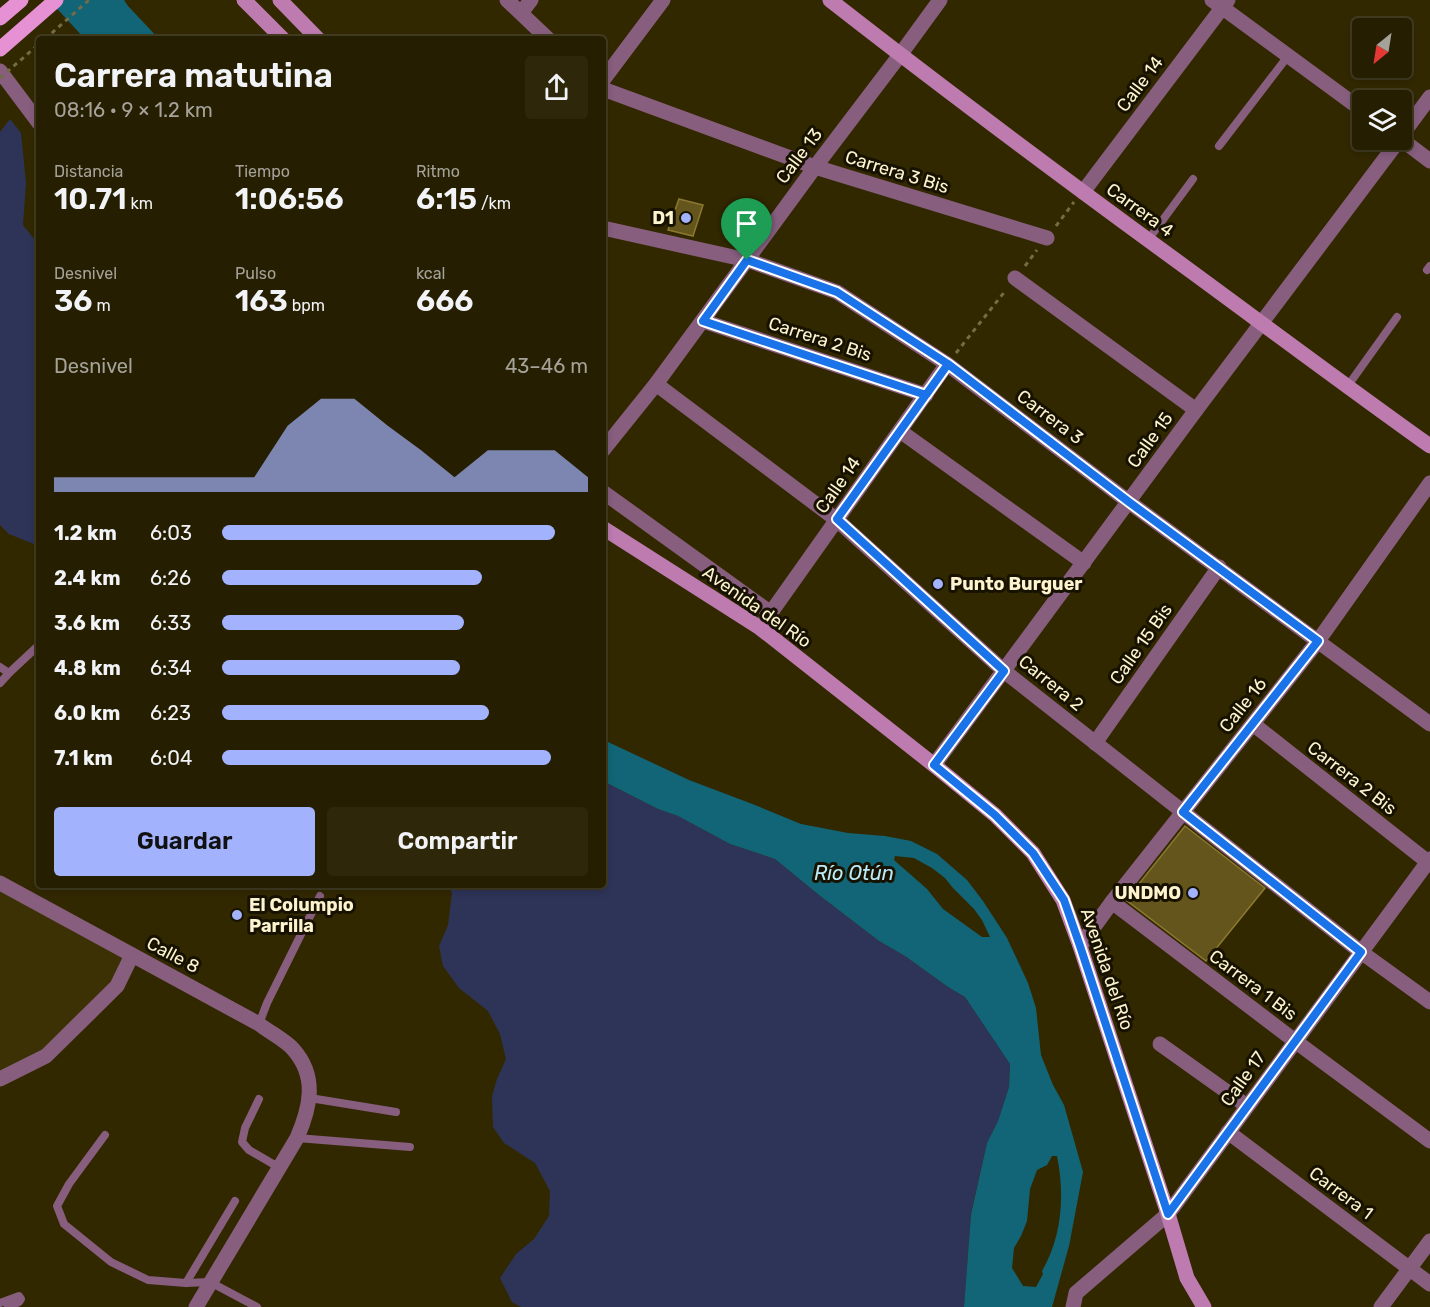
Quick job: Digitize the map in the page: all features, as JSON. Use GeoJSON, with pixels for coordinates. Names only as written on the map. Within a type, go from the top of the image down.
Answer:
{"type":"FeatureCollection","features":[{"type":"Feature","properties":{"kind":"main road"},"geometry":{"type":"LineString","coordinates":[[0,18],[21,0]]}},
{"type":"Feature","properties":{"kind":"main road"},"geometry":{"type":"LineString","coordinates":[[0,49],[57,0]]}},
{"type":"Feature","properties":{"kind":"main road"},"geometry":{"type":"LineString","coordinates":[[244,0],[280,36]]}},
{"type":"Feature","properties":{"kind":"main road"},"geometry":{"type":"LineString","coordinates":[[280,0],[315,36]]}},
{"type":"Feature","properties":{"kind":"main road","name":"Carrera 4"},"geometry":{"type":"LineString","coordinates":[[830,0],[1083,192],[1430,446]]}},
{"type":"Feature","properties":{"kind":"main road","name":"Avenida del Río"},"geometry":{"type":"LineString","coordinates":[[606,530],[760,628],[995,815],[1033,853],[1064,900],[1187,1278],[1204,1307]]}},
{"type":"Feature","properties":{"kind":"street"},"geometry":{"type":"LineString","coordinates":[[507,0],[545,36]]}},
{"type":"Feature","properties":{"kind":"street"},"geometry":{"type":"LineString","coordinates":[[521,14],[531,0]]}},
{"type":"Feature","properties":{"kind":"street"},"geometry":{"type":"LineString","coordinates":[[606,76],[663,0]]}},
{"type":"Feature","properties":{"kind":"street","name":"Calle 13"},"geometry":{"type":"LineString","coordinates":[[606,446],[656,384],[940,0]]}},
{"type":"Feature","properties":{"kind":"street"},"geometry":{"type":"LineString","coordinates":[[1221,2],[1288,56],[1352,103]]}},
{"type":"Feature","properties":{"kind":"street","name":"Calle 14"},"geometry":{"type":"LineString","coordinates":[[1083,192],[1221,2]]}},
{"type":"Feature","properties":{"kind":"street"},"geometry":{"type":"LineString","coordinates":[[0,71],[34,106]]}},
{"type":"Feature","properties":{"kind":"street","name":"Carrera 3 Bis"},"geometry":{"type":"LineString","coordinates":[[606,90],[815,167],[1047,238]]}},
{"type":"Feature","properties":{"kind":"street","name":"Calle 15"},"geometry":{"type":"LineString","coordinates":[[1412,122],[1430,97]]}},
{"type":"Feature","properties":{"kind":"street"},"geometry":{"type":"LineString","coordinates":[[1412,147],[1430,161]]}},
{"type":"Feature","properties":{"kind":"street","name":"Calle 15"},"geometry":{"type":"LineString","coordinates":[[934,765],[1391,150]]}},
{"type":"Feature","properties":{"kind":"street","name":"Carrera 3"},"geometry":{"type":"LineString","coordinates":[[606,229],[747,260],[837,292],[948,364],[1129,502],[1430,724]]}},
{"type":"Feature","properties":{"kind":"street"},"geometry":{"type":"LineString","coordinates":[[1015,278],[1196,410]]}},
{"type":"Feature","properties":{"kind":"street","name":"Carrera 2 Bis"},"geometry":{"type":"LineString","coordinates":[[703,321],[926,395]]}},
{"type":"Feature","properties":{"kind":"street","name":"Calle 14"},"geometry":{"type":"LineString","coordinates":[[760,628],[948,364]]}},
{"type":"Feature","properties":{"kind":"street","name":"Carrera 2"},"geometry":{"type":"LineString","coordinates":[[656,384],[837,519],[1004,671],[1361,952],[1430,1002]]}},
{"type":"Feature","properties":{"kind":"street"},"geometry":{"type":"LineString","coordinates":[[900,431],[1084,563]]}},
{"type":"Feature","properties":{"kind":"street","name":"Calle 16"},"geometry":{"type":"LineString","coordinates":[[1080,946],[1112,902],[1318,641],[1430,483]]}},
{"type":"Feature","properties":{"kind":"street"},"geometry":{"type":"LineString","coordinates":[[606,494],[771,613]]}},
{"type":"Feature","properties":{"kind":"street","name":"Calle 15 Bis"},"geometry":{"type":"LineString","coordinates":[[1095,743],[1219,567]]}},
{"type":"Feature","properties":{"kind":"street","name":"Carrera 2 Bis"},"geometry":{"type":"LineString","coordinates":[[1253,724],[1429,860]]}},
{"type":"Feature","properties":{"kind":"street","name":"Calle 17"},"geometry":{"type":"LineString","coordinates":[[1073,1307],[1076,1293],[1168,1214],[1429,860]]}},
{"type":"Feature","properties":{"kind":"street","name":"Calle 8"},"geometry":{"type":"LineString","coordinates":[[0,883],[259,1024],[293,1049],[304,1066],[310,1098]]}},
{"type":"Feature","properties":{"kind":"street","name":"Carrera 1 Bis"},"geometry":{"type":"LineString","coordinates":[[1112,902],[1430,1141]]}},
{"type":"Feature","properties":{"kind":"street"},"geometry":{"type":"LineString","coordinates":[[0,1079],[46,1056],[117,986],[132,955]]}},
{"type":"Feature","properties":{"kind":"street"},"geometry":{"type":"LineString","coordinates":[[1160,1044],[1247,1106]]}},
{"type":"Feature","properties":{"kind":"street"},"geometry":{"type":"LineString","coordinates":[[196,1307],[297,1138],[306,1117],[310,1098]]}},
{"type":"Feature","properties":{"kind":"street","name":"Carrera 1"},"geometry":{"type":"LineString","coordinates":[[1228,1132],[1430,1284]]}},
{"type":"Feature","properties":{"kind":"street"},"geometry":{"type":"LineString","coordinates":[[1381,1307],[1430,1241]]}},
{"type":"Feature","properties":{"kind":"lane"},"geometry":{"type":"LineString","coordinates":[[1219,146],[1288,56]]}},
{"type":"Feature","properties":{"kind":"lane"},"geometry":{"type":"LineString","coordinates":[[1148,240],[1193,180]]}},
{"type":"Feature","properties":{"kind":"lane"},"geometry":{"type":"LineString","coordinates":[[1347,387],[1397,317]]}},
{"type":"Feature","properties":{"kind":"lane"},"geometry":{"type":"LineString","coordinates":[[0,683],[36,648]]}},
{"type":"Feature","properties":{"kind":"lane"},"geometry":{"type":"LineString","coordinates":[[0,667],[9,673]]}},
{"type":"Feature","properties":{"kind":"lane"},"geometry":{"type":"LineString","coordinates":[[259,1024],[267,1003],[320,896]]}},
{"type":"Feature","properties":{"kind":"lane"},"geometry":{"type":"LineString","coordinates":[[310,1098],[396,1112]]}},
{"type":"Feature","properties":{"kind":"lane"},"geometry":{"type":"LineString","coordinates":[[259,1099],[245,1128],[242,1142],[249,1150],[280,1168]]}},
{"type":"Feature","properties":{"kind":"lane"},"geometry":{"type":"LineString","coordinates":[[105,1135],[69,1184],[57,1206],[64,1224],[111,1262],[148,1280],[210,1282],[257,1307]]}},
{"type":"Feature","properties":{"kind":"lane"},"geometry":{"type":"LineString","coordinates":[[297,1138],[410,1147]]}},
{"type":"Feature","properties":{"kind":"lane"},"geometry":{"type":"LineString","coordinates":[[186,1283],[235,1201]]}},
{"type":"Feature","properties":{"kind":"lane"},"geometry":{"type":"LineString","coordinates":[[0,1303],[19,1296],[20,1301],[8,1307]]}},
{"type":"Feature","properties":{"kind":"path"},"geometry":{"type":"LineString","coordinates":[[48,36],[89,0]]}},
{"type":"Feature","properties":{"kind":"path"},"geometry":{"type":"LineString","coordinates":[[0,78],[36,47]]}},
{"type":"Feature","properties":{"kind":"shaded area"},"geometry":{"type":"Polygon","coordinates":[[[10,119],[21,133],[26,183],[23,225],[36,241],[36,545],[9,534],[0,525],[0,132],[10,119]]]}},
{"type":"Feature","properties":{"kind":"shaded area"},"geometry":{"type":"Polygon","coordinates":[[[606,783],[658,809],[678,816],[730,844],[775,859],[879,941],[965,997],[1010,1064],[1009,1087],[998,1121],[987,1143],[971,1213],[964,1307],[521,1307],[512,1302],[500,1278],[516,1254],[534,1239],[549,1216],[550,1191],[535,1163],[504,1143],[493,1127],[492,1096],[506,1059],[500,1034],[488,1011],[459,988],[443,966],[439,946],[448,925],[452,893],[450,888],[606,888],[606,783]]]}},
{"type":"Feature","properties":{"kind":"shaded area"},"geometry":{"type":"Polygon","coordinates":[[[0,883],[132,955],[117,986],[46,1056],[0,1079],[0,883]]]}},
{"type":"Feature","properties":{"kind":"water"},"geometry":{"type":"Polygon","coordinates":[[[49,0],[124,0],[156,36],[82,36],[49,0]]]}},
{"type":"Feature","properties":{"kind":"water","name":"Río Otún"},"geometry":{"type":"Polygon","coordinates":[[[606,740],[689,780],[801,824],[911,841],[937,854],[967,880],[1007,938],[1028,983],[1036,1008],[1041,1055],[1064,1105],[1083,1172],[1069,1246],[1052,1307],[964,1307],[971,1214],[987,1143],[998,1121],[1009,1087],[1010,1064],[965,997],[879,941],[775,859],[730,844],[678,816],[658,809],[606,783],[606,740]],[[895,856],[894,860],[927,889],[943,909],[982,937],[990,937],[974,909],[945,878],[914,858],[895,856]],[[1052,1156],[1047,1165],[1037,1170],[1030,1189],[1027,1221],[1014,1248],[1012,1268],[1023,1286],[1036,1287],[1043,1274],[1042,1271],[1058,1230],[1061,1186],[1057,1156],[1052,1156]]]}},
{"type":"Feature","properties":{"kind":"building","name":"D1"},"geometry":{"type":"Polygon","coordinates":[[[679,199],[703,205],[693,236],[668,230],[679,199]]]}},
{"type":"Feature","properties":{"kind":"building","name":"UNDMO"},"geometry":{"type":"Polygon","coordinates":[[[1185,826],[1265,888],[1206,961],[1126,900],[1185,826]]]}},
{"type":"Feature","properties":{"kind":"place","name":"D1"},"geometry":{"type":"Point","coordinates":[686,218]}},
{"type":"Feature","properties":{"kind":"place","name":"Punto Burguer"},"geometry":{"type":"Point","coordinates":[938,584]}},
{"type":"Feature","properties":{"kind":"place","name":"UNDMO"},"geometry":{"type":"Point","coordinates":[1193,893]}},
{"type":"Feature","properties":{"kind":"place","name":"El Columpio Parrilla"},"geometry":{"type":"Point","coordinates":[237,915]}},
{"type":"Feature","properties":{"kind":"route"},"geometry":{"type":"LineString","coordinates":[[747,260],[703,321],[926,395],[948,364],[1129,502],[1318,641],[1183,812],[1361,952],[1168,1214],[1064,900],[1033,853],[995,815],[934,765],[1004,671],[837,519],[948,364],[837,292],[747,260]]}}]}
